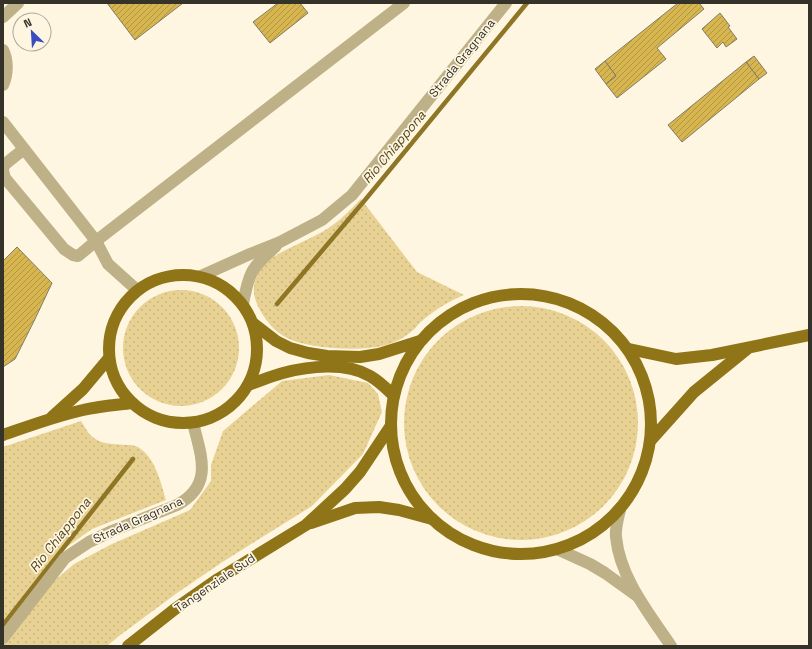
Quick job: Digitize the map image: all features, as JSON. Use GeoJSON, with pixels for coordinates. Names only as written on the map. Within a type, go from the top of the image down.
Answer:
{"type":"FeatureCollection","features":[{"type":"Feature","properties":{"kind":"main road"},"geometry":{"type":"LineString","coordinates":[[178,274],[201,276],[224,286],[243,304],[254,324],[258,345],[256,365],[248,385],[238,399],[225,410],[210,418],[193,423],[176,423],[160,420],[145,413],[132,403],[117,382],[109,358],[109,339],[114,321],[124,304],[137,290],[156,279],[178,274]]}},
{"type":"Feature","properties":{"kind":"main road"},"geometry":{"type":"LineString","coordinates":[[527,293],[566,300],[602,320],[629,349],[644,377],[652,408],[651,440],[645,465],[635,489],[620,510],[591,534],[557,549],[530,554],[503,553],[490,550],[453,535],[432,518],[418,503],[406,486],[398,467],[390,427],[394,395],[404,366],[420,340],[450,314],[487,297],[527,293]]}},
{"type":"Feature","properties":{"kind":"main road"},"geometry":{"type":"LineString","coordinates":[[254,324],[276,341],[290,348],[326,356],[360,357],[379,354],[420,340]]}},
{"type":"Feature","properties":{"kind":"main road"},"geometry":{"type":"LineString","coordinates":[[629,349],[676,359],[712,356],[809,335]]}},
{"type":"Feature","properties":{"kind":"main road"},"geometry":{"type":"LineString","coordinates":[[651,440],[694,392],[749,347]]}},
{"type":"Feature","properties":{"kind":"main road"},"geometry":{"type":"LineString","coordinates":[[48,420],[83,389],[109,358]]}},
{"type":"Feature","properties":{"kind":"main road"},"geometry":{"type":"LineString","coordinates":[[248,385],[282,373],[329,367],[359,371],[369,375],[380,382],[394,395]]}},
{"type":"Feature","properties":{"kind":"main road"},"geometry":{"type":"LineString","coordinates":[[3,435],[88,409],[132,403]]}},
{"type":"Feature","properties":{"kind":"main road","name":"Tangenziale Sud"},"geometry":{"type":"LineString","coordinates":[[128,646],[175,610],[218,580],[306,525],[345,489],[360,472],[390,427]]}},
{"type":"Feature","properties":{"kind":"main road","name":"Tangenziale Sud"},"geometry":{"type":"LineString","coordinates":[[306,525],[355,508],[379,507],[432,518]]}},
{"type":"Feature","properties":{"kind":"street"},"geometry":{"type":"LineString","coordinates":[[3,17],[18,3]]}},
{"type":"Feature","properties":{"kind":"street"},"geometry":{"type":"LineString","coordinates":[[24,149],[4,165],[3,171],[5,178],[64,249],[72,255],[78,256],[404,3]]}},
{"type":"Feature","properties":{"kind":"street","name":"Strada Gragnana"},"geometry":{"type":"LineString","coordinates":[[201,276],[280,242],[322,220],[352,195],[506,3]]}},
{"type":"Feature","properties":{"kind":"street"},"geometry":{"type":"LineString","coordinates":[[3,50],[5,53],[7,67],[3,85]]}},
{"type":"Feature","properties":{"kind":"street"},"geometry":{"type":"LineString","coordinates":[[3,122],[96,241],[108,264],[137,290]]}},
{"type":"Feature","properties":{"kind":"street","name":"Strada Gragnana"},"geometry":{"type":"LineString","coordinates":[[243,304],[248,281],[252,272],[257,264],[280,242]]}},
{"type":"Feature","properties":{"kind":"street","name":"Strada Gragnana"},"geometry":{"type":"LineString","coordinates":[[3,638],[65,558],[89,542],[112,531],[177,506],[187,500],[195,490],[202,474],[202,460],[193,423]]}},
{"type":"Feature","properties":{"kind":"street"},"geometry":{"type":"LineString","coordinates":[[620,510],[616,536],[621,561],[637,596],[671,646]]}},
{"type":"Feature","properties":{"kind":"street"},"geometry":{"type":"LineString","coordinates":[[557,549],[606,573],[637,596]]}},
{"type":"Feature","properties":{"kind":"shaded area"},"geometry":{"type":"Polygon","coordinates":[[[361,199],[417,272],[464,295],[432,313],[403,338],[386,345],[350,349],[309,345],[287,338],[271,326],[257,304],[254,288],[259,272],[268,261],[275,256],[332,226],[361,199]]]}},
{"type":"Feature","properties":{"kind":"shaded area"},"geometry":{"type":"Polygon","coordinates":[[[181,290],[192,291],[203,295],[222,307],[234,326],[238,337],[238,359],[234,370],[222,389],[203,401],[192,405],[181,406],[170,405],[159,401],[140,389],[128,370],[124,359],[123,348],[124,337],[128,326],[140,307],[159,295],[170,291],[181,290]]]}},
{"type":"Feature","properties":{"kind":"shaded area"},"geometry":{"type":"Polygon","coordinates":[[[510,306],[532,306],[566,315],[586,326],[604,340],[618,358],[629,378],[636,400],[638,423],[636,446],[629,468],[618,488],[604,506],[576,526],[555,535],[532,540],[510,540],[476,531],[456,520],[438,506],[418,478],[409,457],[404,434],[404,412],[413,378],[424,358],[438,340],[466,320],[487,311],[510,306]]]}},
{"type":"Feature","properties":{"kind":"shaded area"},"geometry":{"type":"Polygon","coordinates":[[[329,375],[368,383],[378,394],[382,412],[363,454],[312,506],[224,561],[177,593],[107,646],[3,646],[3,638],[33,599],[74,564],[112,544],[190,510],[211,481],[211,465],[223,431],[282,381],[329,375]]]}},
{"type":"Feature","properties":{"kind":"shaded area"},"geometry":{"type":"Polygon","coordinates":[[[81,421],[94,438],[102,442],[134,446],[142,450],[154,466],[166,500],[92,529],[64,549],[3,626],[3,447],[81,421]]]}},
{"type":"Feature","properties":{"kind":"building"},"geometry":{"type":"Polygon","coordinates":[[[107,3],[183,3],[135,40],[107,3]]]}},
{"type":"Feature","properties":{"kind":"building"},"geometry":{"type":"Polygon","coordinates":[[[278,3],[300,3],[308,13],[270,43],[253,22],[278,3]]]}},
{"type":"Feature","properties":{"kind":"building"},"geometry":{"type":"Polygon","coordinates":[[[678,3],[699,3],[704,9],[657,48],[666,59],[617,98],[606,84],[616,76],[605,61],[678,3]]]}},
{"type":"Feature","properties":{"kind":"building"},"geometry":{"type":"Polygon","coordinates":[[[720,13],[730,26],[728,27],[737,39],[726,47],[723,42],[717,48],[702,29],[720,13]]]}},
{"type":"Feature","properties":{"kind":"building"},"geometry":{"type":"Polygon","coordinates":[[[754,56],[767,73],[759,79],[746,62],[754,56]]]}},
{"type":"Feature","properties":{"kind":"building"},"geometry":{"type":"Polygon","coordinates":[[[605,61],[616,76],[606,84],[595,69],[605,61]]]}},
{"type":"Feature","properties":{"kind":"building"},"geometry":{"type":"Polygon","coordinates":[[[746,62],[759,79],[682,142],[668,125],[746,62]]]}},
{"type":"Feature","properties":{"kind":"building"},"geometry":{"type":"Polygon","coordinates":[[[17,247],[52,283],[15,359],[3,367],[3,261],[17,247]]]}},
{"type":"Feature","properties":{"kind":"waterway","name":"Rio Chiappona"},"geometry":{"type":"LineString","coordinates":[[277,304],[365,200],[527,3]]}},
{"type":"Feature","properties":{"kind":"waterway","name":"Rio Chiappona"},"geometry":{"type":"LineString","coordinates":[[3,625],[133,459]]}}]}
